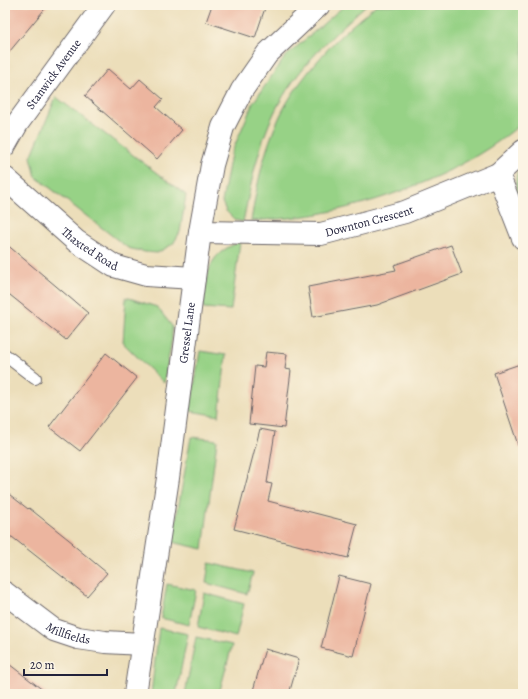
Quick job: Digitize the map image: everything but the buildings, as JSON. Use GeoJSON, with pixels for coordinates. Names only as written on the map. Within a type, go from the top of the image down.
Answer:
{"type":"FeatureCollection","features":[{"type":"Feature","properties":{"kind":"street","name":"Stanwick Avenue"},"geometry":{"type":"LineString","coordinates":[[5,145],[17,124],[104,5]]}},
{"type":"Feature","properties":{"kind":"street","name":"Gressel Lane"},"geometry":{"type":"LineString","coordinates":[[135,694],[168,478],[200,232],[212,165],[223,128],[242,90],[267,54],[319,5]]}},
{"type":"Feature","properties":{"kind":"street","name":"Downton Crescent"},"geometry":{"type":"LineString","coordinates":[[200,232],[321,234],[404,212],[498,174],[523,151]]}},
{"type":"Feature","properties":{"kind":"street"},"geometry":{"type":"LineString","coordinates":[[498,174],[523,238]]}},
{"type":"Feature","properties":{"kind":"street","name":"Thaxted Road"},"geometry":{"type":"LineString","coordinates":[[5,178],[76,241],[114,266],[146,275],[194,278]]}},
{"type":"Feature","properties":{"kind":"street","name":"Millfields"},"geometry":{"type":"LineString","coordinates":[[5,593],[54,630],[78,638],[105,642],[142,644]]}},
{"type":"Feature","properties":{"kind":"lane"},"geometry":{"type":"LineString","coordinates":[[5,355],[35,378]]}},
{"type":"Feature","properties":{"kind":"green space"},"geometry":{"type":"Polygon","coordinates":[[[345,5],[366,5],[340,29],[304,67],[293,81],[275,111],[264,137],[252,179],[243,222],[235,220],[226,211],[222,202],[231,154],[253,103],[285,57],[345,5]]]}},
{"type":"Feature","properties":{"kind":"green space"},"geometry":{"type":"Polygon","coordinates":[[[376,5],[523,5],[523,122],[503,139],[480,154],[455,168],[402,191],[375,200],[314,215],[251,221],[265,154],[274,129],[290,98],[315,64],[333,43],[376,5]]]}},
{"type":"Feature","properties":{"kind":"green space"},"geometry":{"type":"Polygon","coordinates":[[[56,97],[186,195],[180,232],[173,244],[157,253],[128,248],[36,177],[31,157],[56,97]]]}},
{"type":"Feature","properties":{"kind":"green space"},"geometry":{"type":"Polygon","coordinates":[[[523,162],[523,209],[517,190],[516,179],[519,168],[523,162]]]}},
{"type":"Feature","properties":{"kind":"green space"},"geometry":{"type":"Polygon","coordinates":[[[240,242],[231,310],[203,308],[207,276],[214,260],[228,247],[240,242]]]}},
{"type":"Feature","properties":{"kind":"green space"},"geometry":{"type":"Polygon","coordinates":[[[126,297],[157,307],[172,326],[172,339],[164,383],[123,343],[126,297]]]}},
{"type":"Feature","properties":{"kind":"green space"},"geometry":{"type":"Polygon","coordinates":[[[200,351],[226,355],[219,416],[190,411],[200,351]]]}},
{"type":"Feature","properties":{"kind":"green space"},"geometry":{"type":"Polygon","coordinates":[[[191,437],[217,440],[203,549],[172,542],[191,437]]]}},
{"type":"Feature","properties":{"kind":"green space"},"geometry":{"type":"Polygon","coordinates":[[[209,563],[253,573],[247,594],[206,583],[209,563]]]}},
{"type":"Feature","properties":{"kind":"green space"},"geometry":{"type":"Polygon","coordinates":[[[167,584],[196,590],[189,625],[161,618],[167,584]]]}},
{"type":"Feature","properties":{"kind":"green space"},"geometry":{"type":"Polygon","coordinates":[[[204,593],[244,604],[236,637],[198,627],[204,593]]]}},
{"type":"Feature","properties":{"kind":"green space"},"geometry":{"type":"Polygon","coordinates":[[[159,628],[188,634],[176,694],[151,694],[159,628]]]}},
{"type":"Feature","properties":{"kind":"green space"},"geometry":{"type":"Polygon","coordinates":[[[196,637],[232,645],[219,694],[185,694],[196,637]]]}}]}
